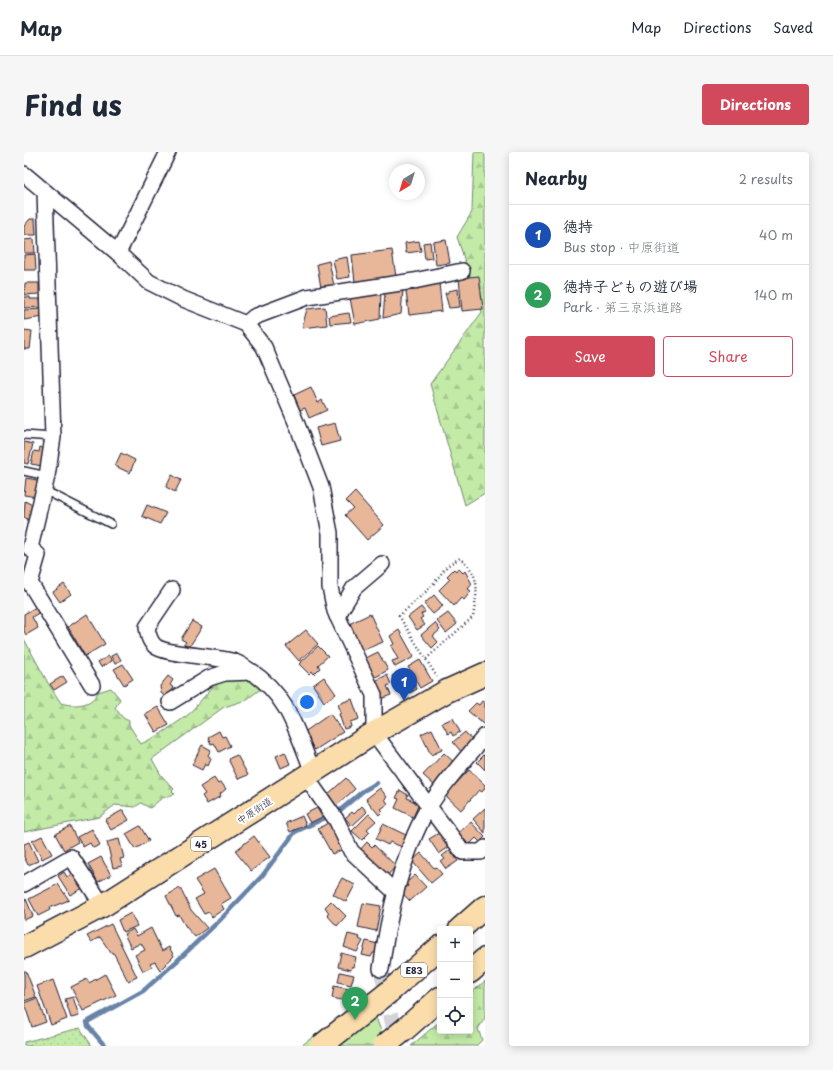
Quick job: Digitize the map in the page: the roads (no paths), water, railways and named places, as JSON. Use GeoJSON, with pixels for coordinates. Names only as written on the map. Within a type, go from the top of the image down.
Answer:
{"type":"FeatureCollection","features":[{"type":"Feature","properties":{"kind":"main road","name":"中原街道"},"geometry":{"type":"LineString","coordinates":[[24,947],[103,906],[374,733],[446,691],[485,674]]}},
{"type":"Feature","properties":{"kind":"main road"},"geometry":{"type":"LineString","coordinates":[[463,926],[485,907]]}},
{"type":"Feature","properties":{"kind":"main road","name":"E83"},"geometry":{"type":"LineString","coordinates":[[321,1046],[389,992],[437,950]]}},
{"type":"Feature","properties":{"kind":"main road"},"geometry":{"type":"LineString","coordinates":[[473,969],[485,959]]}},
{"type":"Feature","properties":{"kind":"main road"},"geometry":{"type":"LineString","coordinates":[[384,1046],[437,1001]]}},
{"type":"Feature","properties":{"kind":"street"},"geometry":{"type":"LineString","coordinates":[[118,253],[168,152]]}},
{"type":"Feature","properties":{"kind":"street"},"geometry":{"type":"LineString","coordinates":[[24,174],[118,253],[149,282],[183,299],[246,324],[264,347],[296,422],[321,487],[330,533],[330,587],[337,616],[374,695],[374,733],[463,852],[481,852],[485,848]]}},
{"type":"Feature","properties":{"kind":"street"},"geometry":{"type":"LineString","coordinates":[[45,192],[53,437],[46,483],[30,548],[38,555],[30,583],[92,685]]}},
{"type":"Feature","properties":{"kind":"street"},"geometry":{"type":"LineString","coordinates":[[246,324],[254,317],[307,297],[414,282],[462,271]]}},
{"type":"Feature","properties":{"kind":"street"},"geometry":{"type":"LineString","coordinates":[[337,616],[354,588],[382,564]]}},
{"type":"Feature","properties":{"kind":"street"},"geometry":{"type":"LineString","coordinates":[[172,590],[147,627],[148,635],[154,645],[164,651],[195,654],[236,662],[253,672],[272,688],[286,707],[309,774],[337,821],[351,851],[395,892]]}},
{"type":"Feature","properties":{"kind":"street"},"geometry":{"type":"LineString","coordinates":[[170,702],[209,678],[225,673],[253,672]]}},
{"type":"Feature","properties":{"kind":"street"},"geometry":{"type":"LineString","coordinates":[[380,969],[395,892],[422,819],[485,736]]}},
{"type":"Feature","properties":{"kind":"street"},"geometry":{"type":"LineString","coordinates":[[24,884],[71,856],[103,906]]}},
{"type":"Feature","properties":{"kind":"lane"},"geometry":{"type":"LineString","coordinates":[[24,435],[53,437]]}},
{"type":"Feature","properties":{"kind":"lane"},"geometry":{"type":"LineString","coordinates":[[24,471],[111,524]]}},
{"type":"Feature","properties":{"kind":"waterway"},"geometry":{"type":"LineString","coordinates":[[105,1046],[88,1026],[87,1022],[143,991],[177,961],[221,919],[262,876],[295,832],[338,812],[363,791],[377,783]]}},
{"type":"Feature","properties":{"kind":"tunnel"},"geometry":{"type":"LineString","coordinates":[[381,969],[397,1045]]}},
{"type":"Feature","properties":{"kind":"place","name":"徳持"},"geometry":{"type":"Point","coordinates":[404,701]}},
{"type":"Feature","properties":{"kind":"place","name":"徳持子どもの遊び場"},"geometry":{"type":"Point","coordinates":[355,1020]}}]}
